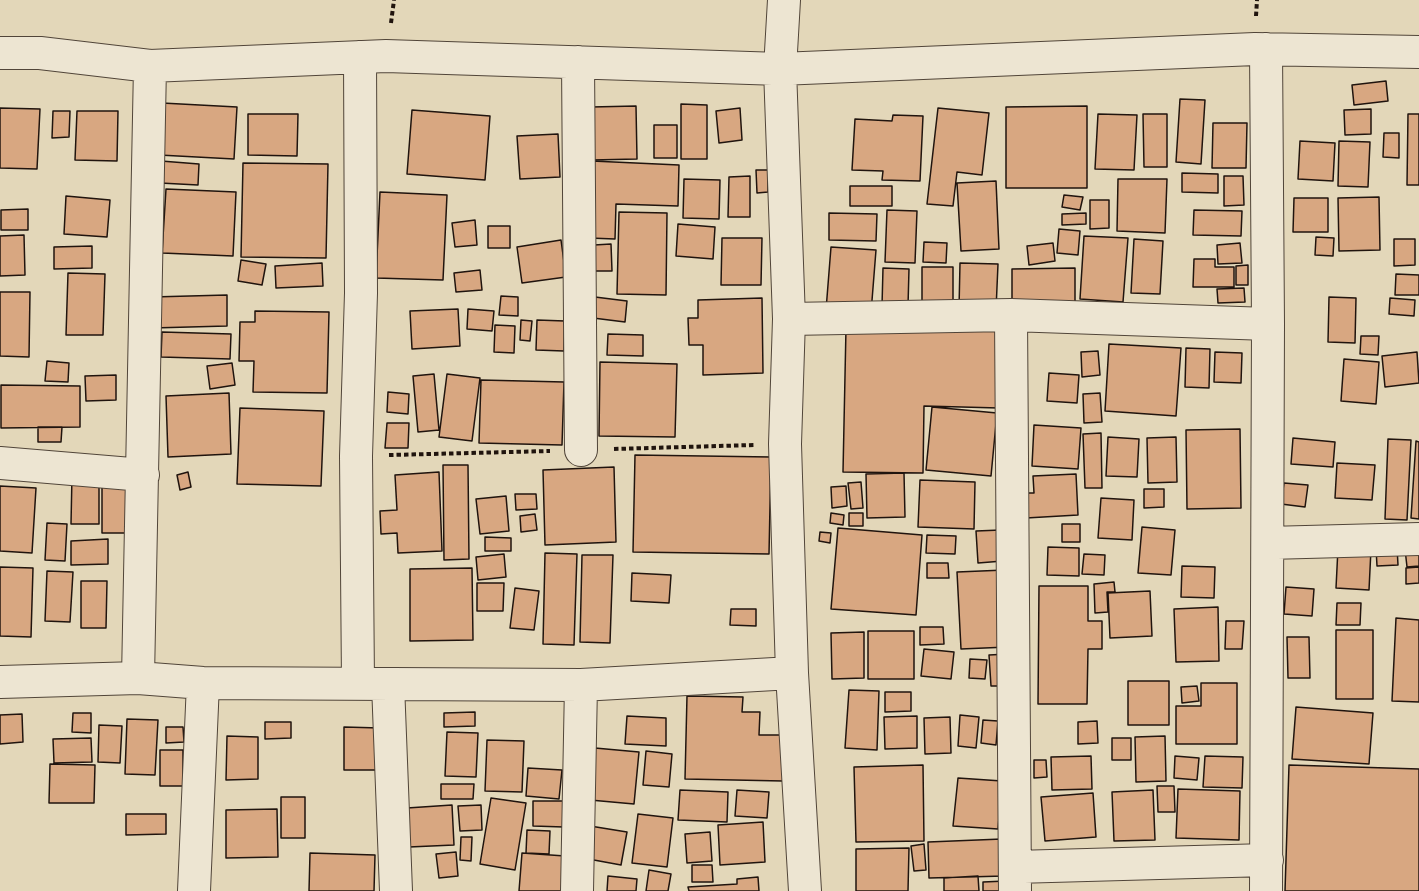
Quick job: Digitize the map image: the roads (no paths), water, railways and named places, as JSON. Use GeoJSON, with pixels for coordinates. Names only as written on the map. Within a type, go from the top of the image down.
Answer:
{"type":"FeatureCollection","features":[{"type":"Feature","properties":{"kind":"street"},"geometry":{"type":"LineString","coordinates":[[784,0],[780,69],[789,319],[785,444],[792,673],[805,891]]}},
{"type":"Feature","properties":{"kind":"street"},"geometry":{"type":"LineString","coordinates":[[1266,49],[1268,324],[1266,891]]}},
{"type":"Feature","properties":{"kind":"street"},"geometry":{"type":"LineString","coordinates":[[0,52],[40,53],[150,66],[386,56],[780,69],[1266,49],[1419,52]]}},
{"type":"Feature","properties":{"kind":"street"},"geometry":{"type":"LineString","coordinates":[[360,57],[361,293],[356,456],[373,683],[396,891]]}},
{"type":"Feature","properties":{"kind":"street"},"geometry":{"type":"LineString","coordinates":[[578,62],[581,450]]}},
{"type":"Feature","properties":{"kind":"street"},"geometry":{"type":"LineString","coordinates":[[138,678],[150,66]]}},
{"type":"Feature","properties":{"kind":"street"},"geometry":{"type":"LineString","coordinates":[[789,319],[1011,315],[1268,324]]}},
{"type":"Feature","properties":{"kind":"street"},"geometry":{"type":"LineString","coordinates":[[1011,315],[1015,879],[1267,860]]}},
{"type":"Feature","properties":{"kind":"street"},"geometry":{"type":"LineString","coordinates":[[0,463],[143,475]]}},
{"type":"Feature","properties":{"kind":"street"},"geometry":{"type":"LineString","coordinates":[[1268,543],[1419,539]]}},
{"type":"Feature","properties":{"kind":"street"},"geometry":{"type":"LineString","coordinates":[[0,682],[138,678],[203,683],[581,685],[792,673]]}},
{"type":"Feature","properties":{"kind":"street"},"geometry":{"type":"LineString","coordinates":[[194,891],[203,683]]}},
{"type":"Feature","properties":{"kind":"street"},"geometry":{"type":"LineString","coordinates":[[577,891],[581,685]]}}]}
